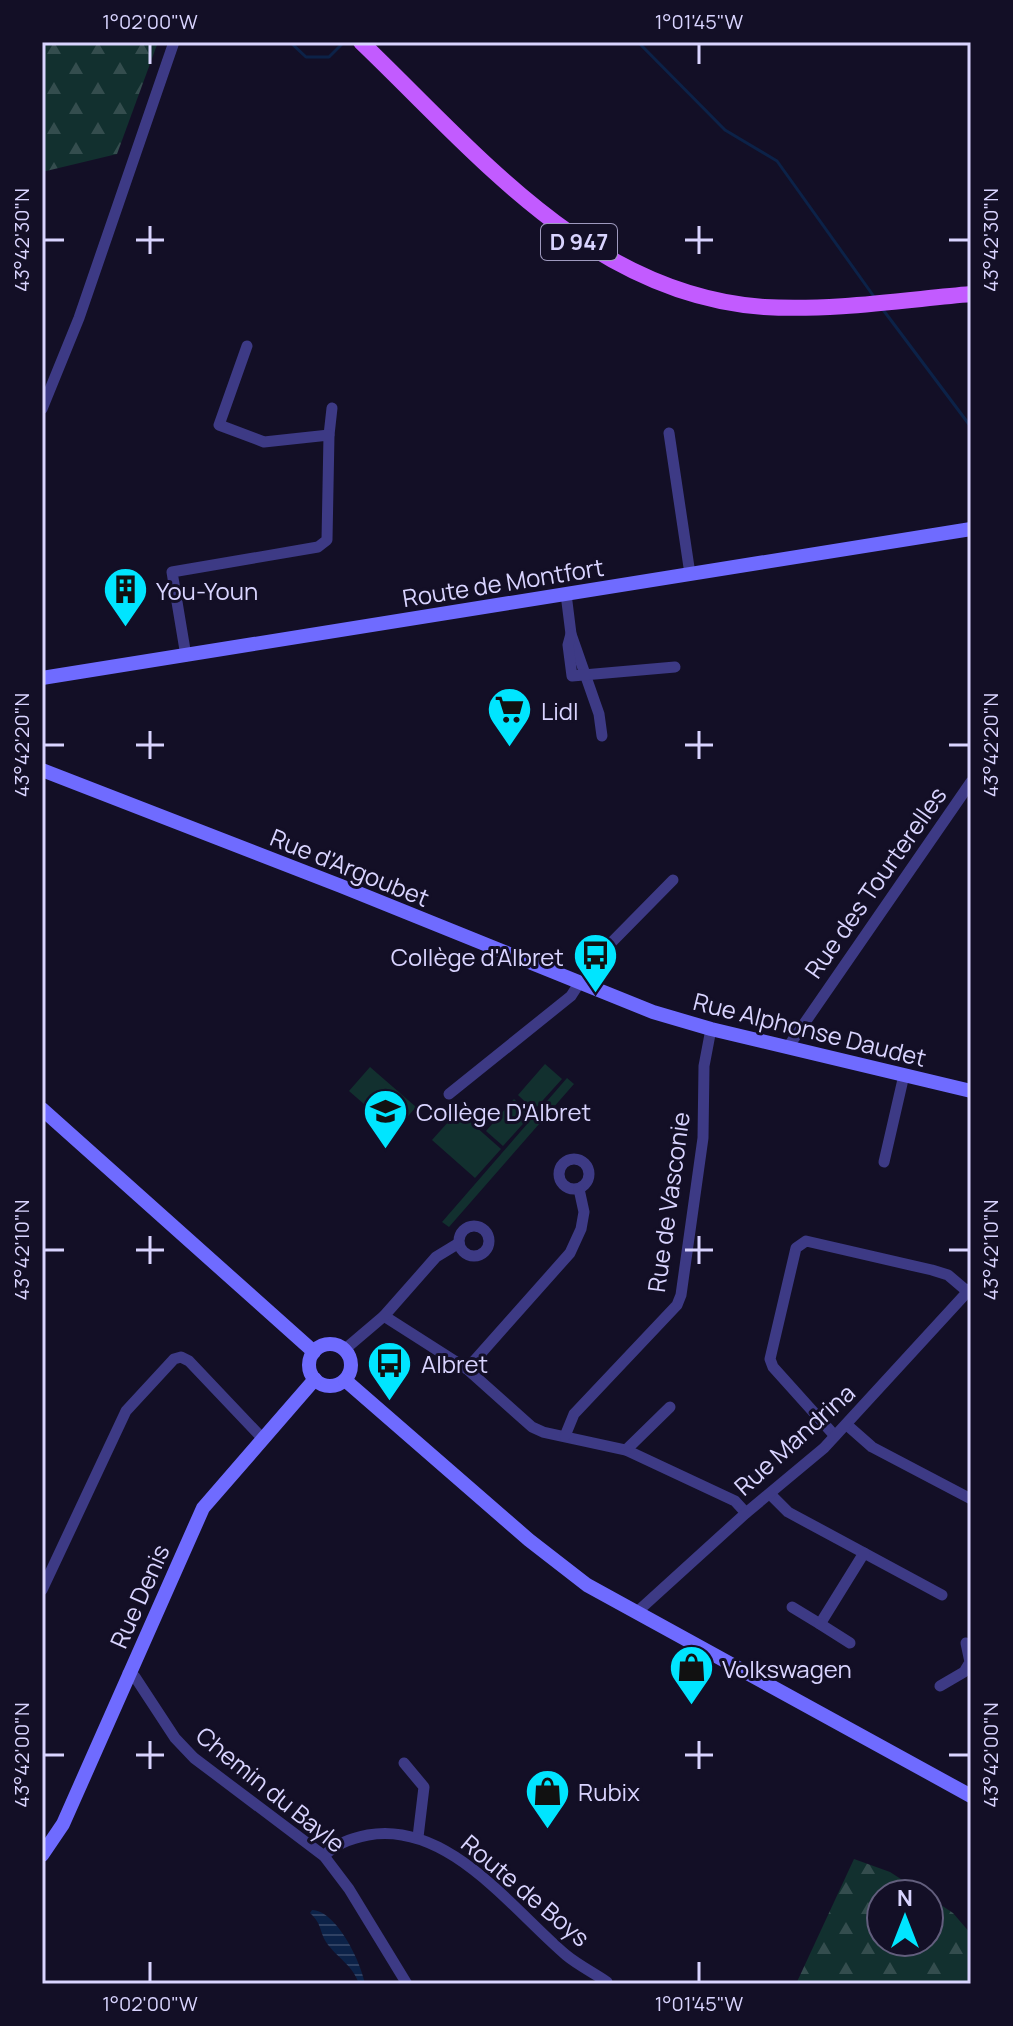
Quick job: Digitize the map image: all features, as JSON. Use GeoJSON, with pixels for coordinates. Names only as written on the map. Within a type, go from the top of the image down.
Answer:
{"type":"FeatureCollection","features":[{"type":"Feature","properties":{"kind":"main road","name":"D 947"},"geometry":{"type":"LineString","coordinates":[[362,43],[545,216],[617,264],[683,290],[739,303],[781,307],[971,294]]}},
{"type":"Feature","properties":{"kind":"main road","name":"Route de Montfort"},"geometry":{"type":"LineString","coordinates":[[42,678],[971,529]]}},
{"type":"Feature","properties":{"kind":"main road","name":"Rue d'Argoubet"},"geometry":{"type":"LineString","coordinates":[[42,770],[640,1007]]}},
{"type":"Feature","properties":{"kind":"main road","name":"Rue Alphonse Daudet"},"geometry":{"type":"LineString","coordinates":[[640,1007],[711,1029],[971,1091]]}},
{"type":"Feature","properties":{"kind":"main road"},"geometry":{"type":"LineString","coordinates":[[42,1109],[314,1352]]}},
{"type":"Feature","properties":{"kind":"main road"},"geometry":{"type":"LineString","coordinates":[[329,1345],[344,1350],[351,1365],[345,1380],[330,1386],[315,1379],[310,1366],[314,1352],[329,1345]]}},
{"type":"Feature","properties":{"kind":"main road","name":"Rue Denis"},"geometry":{"type":"LineString","coordinates":[[42,1855],[63,1824],[203,1508],[315,1379]]}},
{"type":"Feature","properties":{"kind":"main road"},"geometry":{"type":"LineString","coordinates":[[345,1380],[563,1568],[587,1585],[971,1796]]}},
{"type":"Feature","properties":{"kind":"street"},"geometry":{"type":"LineString","coordinates":[[42,409],[79,318],[174,42]]}},
{"type":"Feature","properties":{"kind":"street"},"geometry":{"type":"LineString","coordinates":[[247,346],[219,425],[264,442],[329,435]]}},
{"type":"Feature","properties":{"kind":"street"},"geometry":{"type":"LineString","coordinates":[[186,656],[172,572],[318,547],[327,540],[332,408]]}},
{"type":"Feature","properties":{"kind":"street"},"geometry":{"type":"LineString","coordinates":[[669,433],[690,574]]}},
{"type":"Feature","properties":{"kind":"street"},"geometry":{"type":"LineString","coordinates":[[566,594],[571,634],[599,714],[602,736]]}},
{"type":"Feature","properties":{"kind":"street"},"geometry":{"type":"LineString","coordinates":[[585,676],[675,667]]}},
{"type":"Feature","properties":{"kind":"street","name":"Rue des Tourterelles"},"geometry":{"type":"LineString","coordinates":[[788,1047],[971,782]]}},
{"type":"Feature","properties":{"kind":"street"},"geometry":{"type":"LineString","coordinates":[[449,1094],[585,985],[609,945],[673,880]]}},
{"type":"Feature","properties":{"kind":"street","name":"Rue de Vasconie"},"geometry":{"type":"LineString","coordinates":[[565,1436],[574,1414],[677,1305],[681,1295],[703,1138],[704,1066],[711,1029]]}},
{"type":"Feature","properties":{"kind":"street"},"geometry":{"type":"LineString","coordinates":[[884,1162],[904,1075]]}},
{"type":"Feature","properties":{"kind":"street"},"geometry":{"type":"LineString","coordinates":[[467,1369],[570,1253],[581,1229],[584,1212],[579,1189]]}},
{"type":"Feature","properties":{"kind":"street"},"geometry":{"type":"LineString","coordinates":[[835,1436],[773,1367],[770,1359],[796,1248],[806,1241],[932,1270],[948,1275],[970,1290]]}},
{"type":"Feature","properties":{"kind":"street"},"geometry":{"type":"LineString","coordinates":[[344,1350],[384,1316],[436,1257],[446,1248],[459,1243]]}},
{"type":"Feature","properties":{"kind":"street","name":"Rue Mandrina"},"geometry":{"type":"LineString","coordinates":[[637,1612],[847,1425],[970,1290]]}},
{"type":"Feature","properties":{"kind":"street"},"geometry":{"type":"LineString","coordinates":[[384,1316],[467,1369],[532,1427],[626,1450],[735,1501],[746,1513]]}},
{"type":"Feature","properties":{"kind":"street"},"geometry":{"type":"LineString","coordinates":[[42,1590],[126,1411],[174,1359],[181,1357],[189,1361],[263,1439]]}},
{"type":"Feature","properties":{"kind":"street"},"geometry":{"type":"LineString","coordinates":[[626,1450],[670,1407]]}},
{"type":"Feature","properties":{"kind":"street"},"geometry":{"type":"LineString","coordinates":[[847,1425],[872,1447],[971,1499]]}},
{"type":"Feature","properties":{"kind":"street"},"geometry":{"type":"LineString","coordinates":[[770,1494],[788,1512],[942,1595]]}},
{"type":"Feature","properties":{"kind":"street"},"geometry":{"type":"LineString","coordinates":[[820,1624],[864,1553]]}},
{"type":"Feature","properties":{"kind":"street"},"geometry":{"type":"LineString","coordinates":[[792,1607],[850,1643]]}},
{"type":"Feature","properties":{"kind":"street"},"geometry":{"type":"LineString","coordinates":[[940,1686],[968,1675],[970,1662],[966,1643]]}},
{"type":"Feature","properties":{"kind":"street","name":"Chemin du Bayle"},"geometry":{"type":"LineString","coordinates":[[128,1673],[135,1677],[175,1738],[194,1758],[324,1856],[349,1889],[407,1984]]}},
{"type":"Feature","properties":{"kind":"street"},"geometry":{"type":"LineString","coordinates":[[404,1763],[424,1787],[418,1837]]}},
{"type":"Feature","properties":{"kind":"street","name":"Route de Boys"},"geometry":{"type":"LineString","coordinates":[[324,1856],[351,1838],[381,1833],[418,1837],[465,1862],[569,1957],[607,1982]]}},
{"type":"Feature","properties":{"kind":"green space"},"geometry":{"type":"Polygon","coordinates":[[[42,42],[158,42],[117,154],[42,172],[42,42]]]}},
{"type":"Feature","properties":{"kind":"green space"},"geometry":{"type":"Polygon","coordinates":[[[545,1064],[562,1079],[534,1110],[518,1095],[545,1064]]]}},
{"type":"Feature","properties":{"kind":"green space"},"geometry":{"type":"Polygon","coordinates":[[[370,1067],[416,1107],[395,1131],[349,1091],[370,1067]]]}},
{"type":"Feature","properties":{"kind":"green space"},"geometry":{"type":"Polygon","coordinates":[[[567,1078],[574,1084],[449,1227],[442,1222],[567,1078]]]}},
{"type":"Feature","properties":{"kind":"green space"},"geometry":{"type":"Polygon","coordinates":[[[514,1099],[531,1115],[503,1146],[486,1131],[514,1099]]]}},
{"type":"Feature","properties":{"kind":"green space"},"geometry":{"type":"Polygon","coordinates":[[[458,1111],[501,1149],[475,1178],[432,1140],[458,1111]]]}},
{"type":"Feature","properties":{"kind":"green space"},"geometry":{"type":"Polygon","coordinates":[[[854,1859],[899,1878],[865,1878],[865,1958],[945,1958],[945,1908],[971,1934],[971,1984],[796,1984],[854,1859]]]}},
{"type":"Feature","properties":{"kind":"water"},"geometry":{"type":"Polygon","coordinates":[[[312,1910],[330,1919],[339,1928],[359,1963],[365,1984],[359,1984],[353,1972],[326,1942],[310,1913],[312,1910]]]}},
{"type":"Feature","properties":{"kind":"waterway"},"geometry":{"type":"LineString","coordinates":[[290,42],[306,57],[329,57],[344,42]]}},
{"type":"Feature","properties":{"kind":"waterway"},"geometry":{"type":"LineString","coordinates":[[638,42],[725,130],[777,161],[875,298]]}},
{"type":"Feature","properties":{"kind":"waterway"},"geometry":{"type":"LineString","coordinates":[[881,307],[971,427]]}},
{"type":"Feature","properties":{"kind":"place","name":"You-Youn"},"geometry":{"type":"Point","coordinates":[125,629]}},
{"type":"Feature","properties":{"kind":"place","name":"Lidl"},"geometry":{"type":"Point","coordinates":[510,749]}},
{"type":"Feature","properties":{"kind":"place","name":"Collège d'Albret"},"geometry":{"type":"Point","coordinates":[595,995]}},
{"type":"Feature","properties":{"kind":"place","name":"Collège D'Albret"},"geometry":{"type":"Point","coordinates":[385,1150]}},
{"type":"Feature","properties":{"kind":"place","name":"Albret"},"geometry":{"type":"Point","coordinates":[390,1402]}},
{"type":"Feature","properties":{"kind":"place","name":"Volkswagen"},"geometry":{"type":"Point","coordinates":[691,1707]}},
{"type":"Feature","properties":{"kind":"place","name":"Rubix"},"geometry":{"type":"Point","coordinates":[547,1830]}}]}
